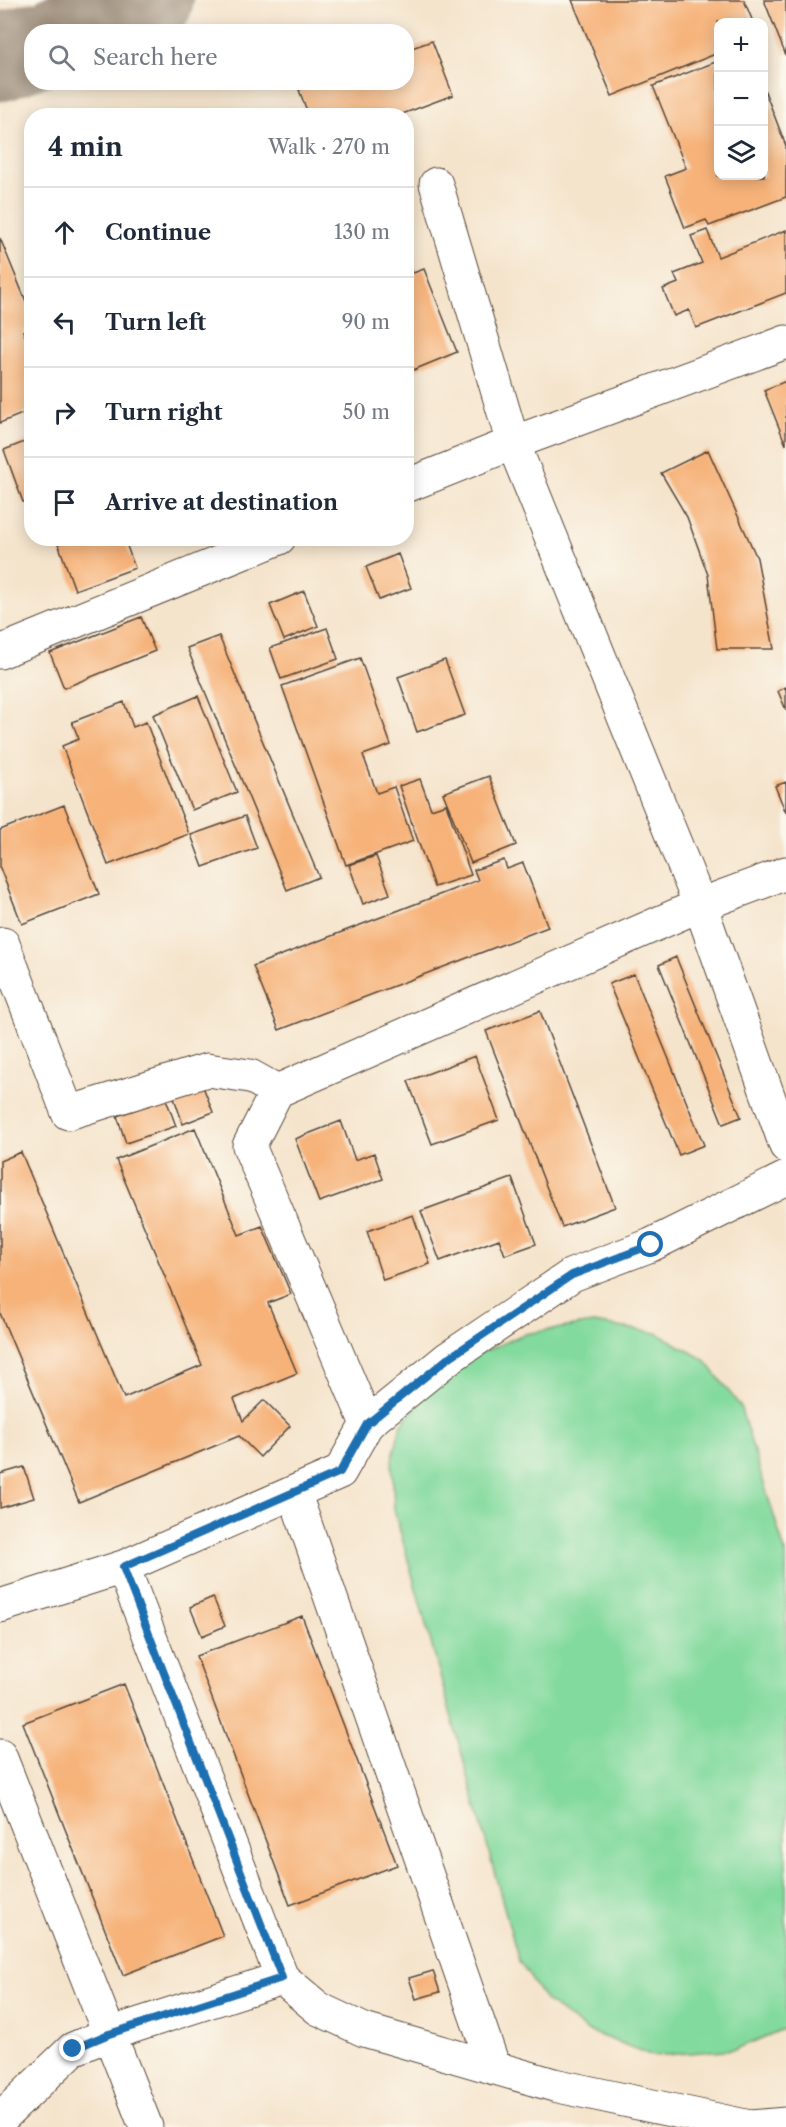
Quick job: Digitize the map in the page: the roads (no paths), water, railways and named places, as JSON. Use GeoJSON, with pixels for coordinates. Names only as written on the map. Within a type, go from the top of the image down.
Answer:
{"type":"FeatureCollection","features":[{"type":"Feature","properties":{"kind":"street"},"geometry":{"type":"LineString","coordinates":[[436,184],[513,443],[700,905],[786,1146]]}},
{"type":"Feature","properties":{"kind":"street"},"geometry":{"type":"LineString","coordinates":[[414,483],[513,443],[786,342]]}},
{"type":"Feature","properties":{"kind":"street"},"geometry":{"type":"LineString","coordinates":[[0,652],[259,546]]}},
{"type":"Feature","properties":{"kind":"street"},"geometry":{"type":"LineString","coordinates":[[367,1424],[249,1146],[277,1091],[700,905],[786,873]]}},
{"type":"Feature","properties":{"kind":"street"},"geometry":{"type":"LineString","coordinates":[[0,945],[3,944],[68,1113],[207,1070],[250,1076],[277,1091]]}},
{"type":"Feature","properties":{"kind":"street"},"geometry":{"type":"LineString","coordinates":[[0,1606],[123,1567],[340,1472],[367,1424],[447,1359],[572,1275],[651,1245],[786,1178]]}},
{"type":"Feature","properties":{"kind":"street"},"geometry":{"type":"LineString","coordinates":[[294,1492],[494,2068]]}},
{"type":"Feature","properties":{"kind":"street"},"geometry":{"type":"LineString","coordinates":[[123,1567],[282,1978],[319,2009],[364,2030],[494,2068],[554,2085],[657,2109],[750,2127],[786,2124]]}},
{"type":"Feature","properties":{"kind":"street"},"geometry":{"type":"LineString","coordinates":[[0,1756],[146,2127]]}},
{"type":"Feature","properties":{"kind":"street"},"geometry":{"type":"LineString","coordinates":[[0,2119],[73,2049],[109,2034],[282,1978]]}}]}
